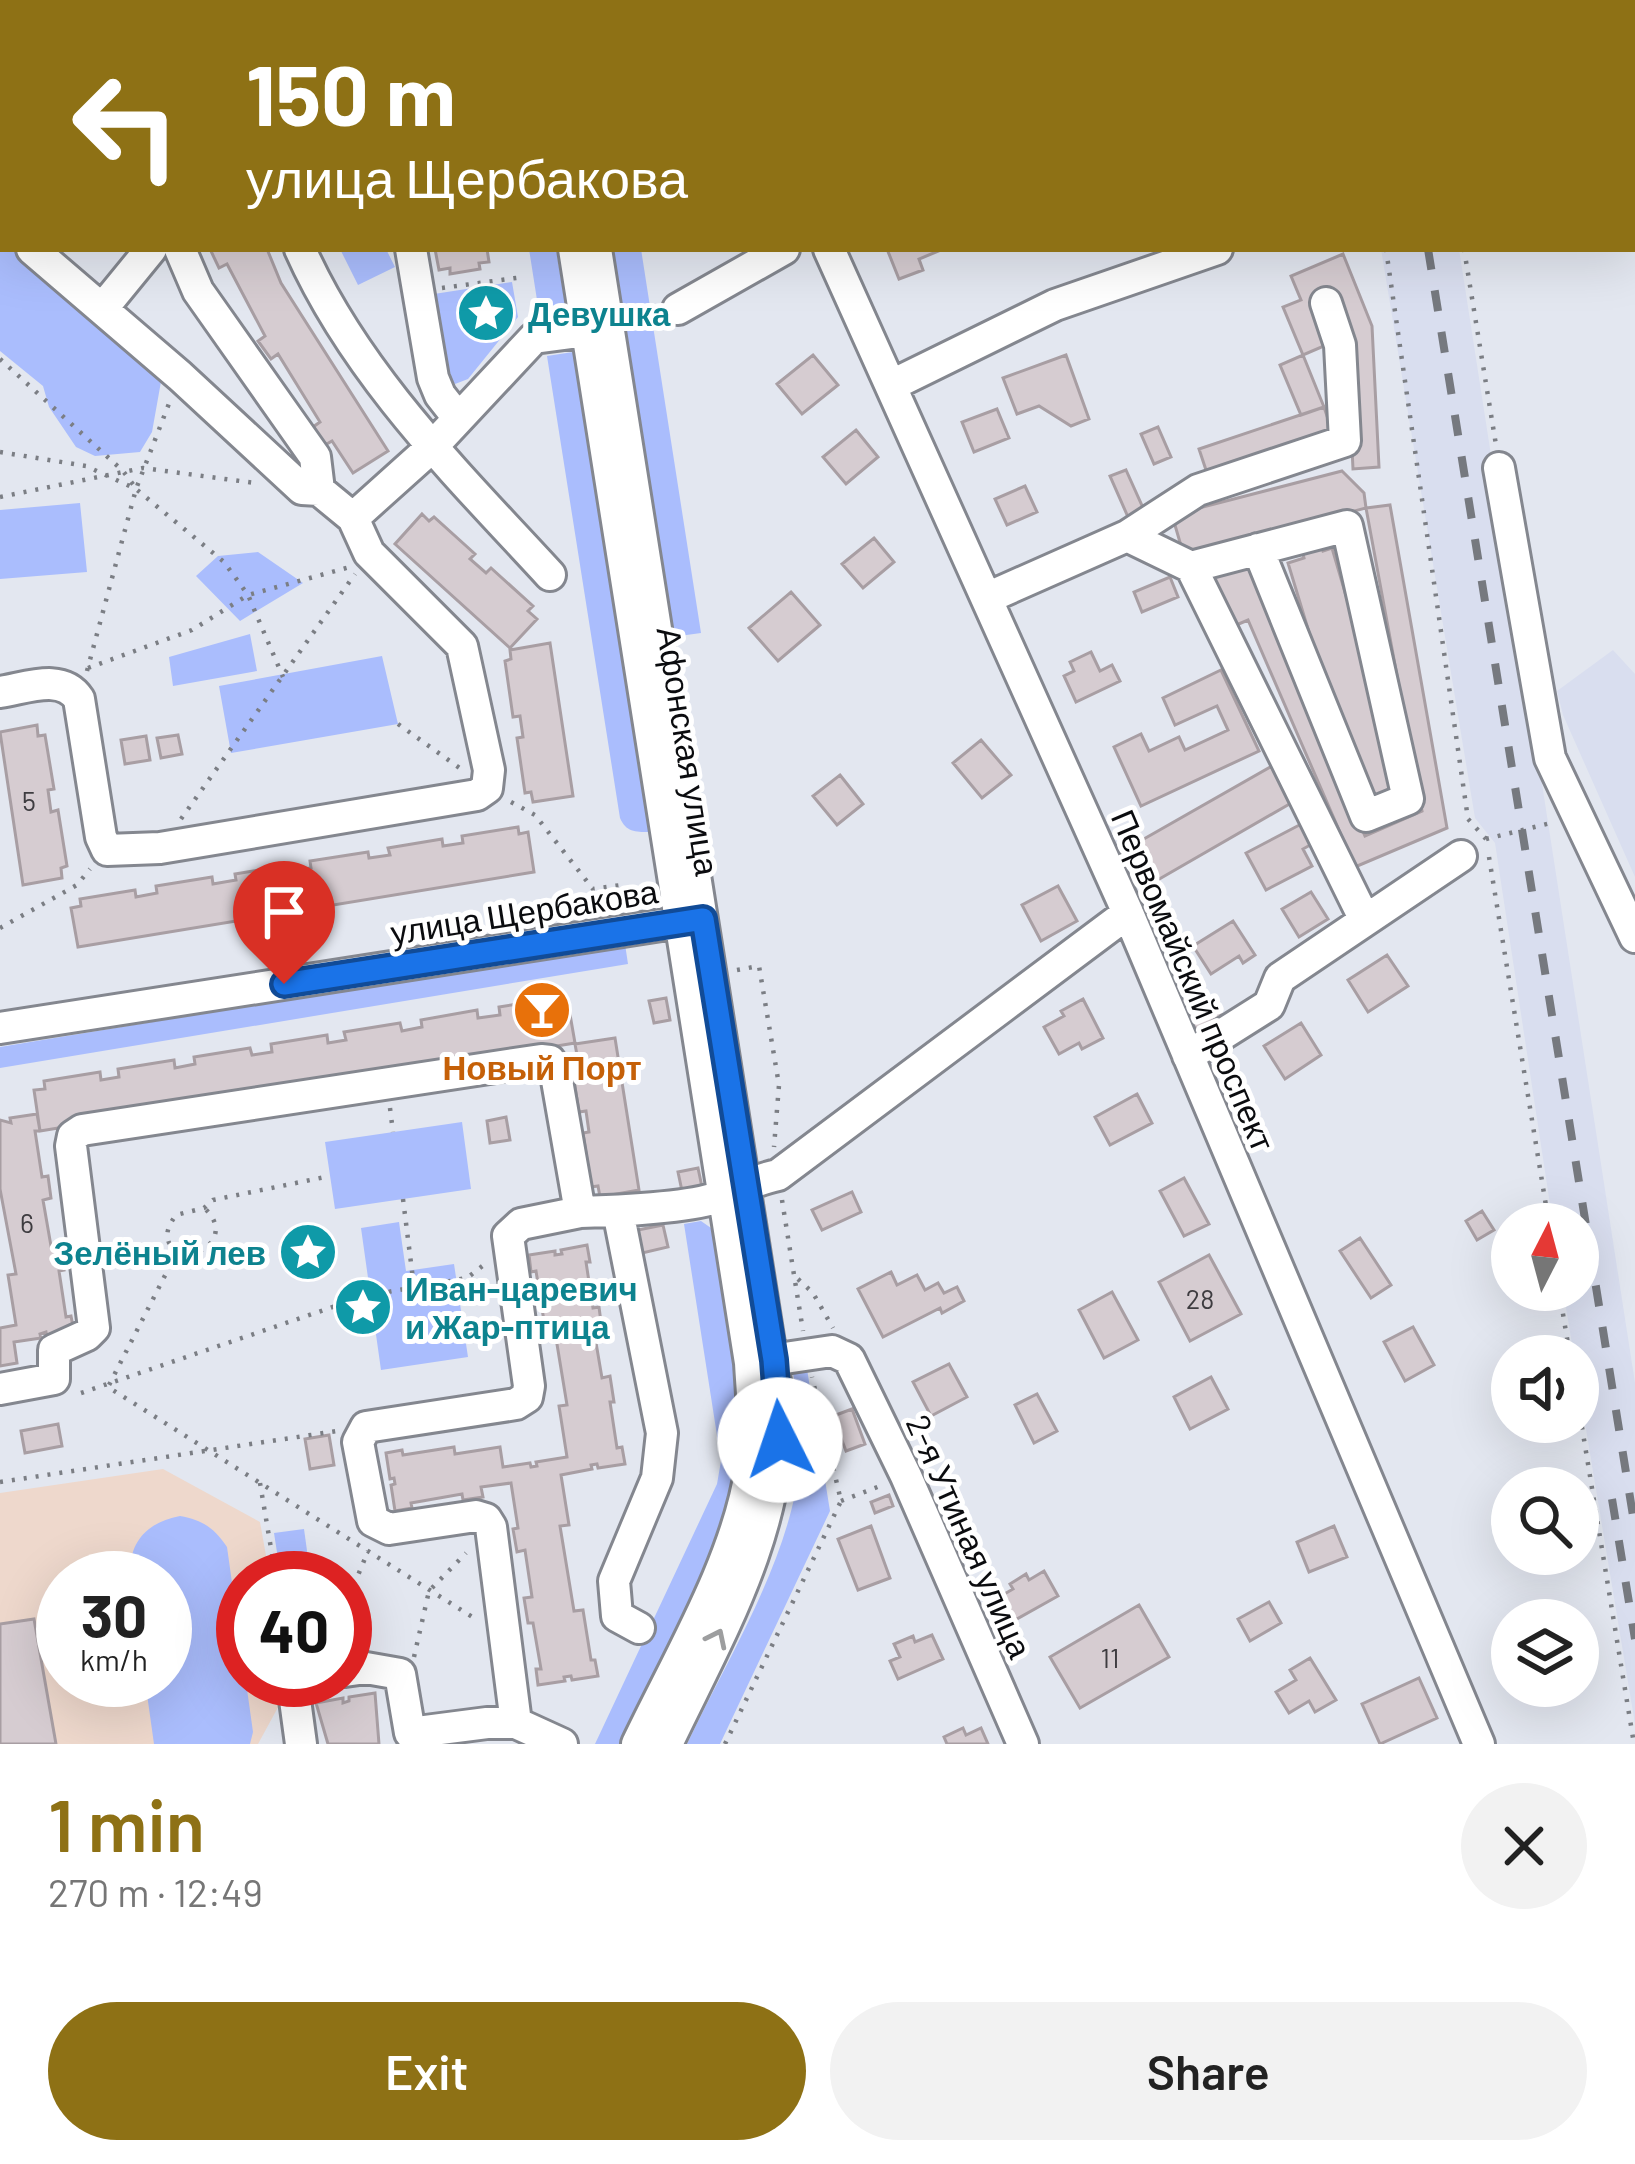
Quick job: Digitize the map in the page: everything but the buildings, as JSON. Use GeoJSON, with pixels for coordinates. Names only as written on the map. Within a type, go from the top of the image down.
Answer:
{"type":"FeatureCollection","features":[{"type":"Feature","properties":{"kind":"street"},"geometry":{"type":"LineString","coordinates":[[0,692],[62,683],[72,688],[79,699],[107,850],[160,848],[477,795],[487,788],[489,770],[462,646],[370,554],[353,518],[320,490],[302,489],[36,252]]}},
{"type":"Feature","properties":{"kind":"street"},"geometry":{"type":"LineString","coordinates":[[102,309],[149,252]]}},
{"type":"Feature","properties":{"kind":"street"},"geometry":{"type":"LineString","coordinates":[[181,252],[199,291],[315,457],[320,490]]}},
{"type":"Feature","properties":{"kind":"street"},"geometry":{"type":"LineString","coordinates":[[301,252],[316,284],[367,363],[433,446],[550,575]]}},
{"type":"Feature","properties":{"kind":"street"},"geometry":{"type":"LineString","coordinates":[[412,252],[433,378],[458,418]]}},
{"type":"Feature","properties":{"kind":"street","name":"Афонская улица"},"geometry":{"type":"LineString","coordinates":[[575,252],[597,329],[762,1362],[780,1440],[769,1510],[754,1560],[667,1744]]}},
{"type":"Feature","properties":{"kind":"street","name":"Афонская улица"},"geometry":{"type":"LineString","coordinates":[[596,252],[597,329]]}},
{"type":"Feature","properties":{"kind":"street"},"geometry":{"type":"LineString","coordinates":[[678,309],[779,252]]}},
{"type":"Feature","properties":{"kind":"street","name":"Первомайский проспект"},"geometry":{"type":"LineString","coordinates":[[831,252],[1128,913],[1479,1744]]}},
{"type":"Feature","properties":{"kind":"street"},"geometry":{"type":"LineString","coordinates":[[892,385],[1055,305],[1208,252]]}},
{"type":"Feature","properties":{"kind":"street"},"geometry":{"type":"LineString","coordinates":[[987,598],[1127,536],[1198,490],[1345,440],[1340,345],[1326,304]]}},
{"type":"Feature","properties":{"kind":"street"},"geometry":{"type":"LineString","coordinates":[[353,518],[433,446],[534,338],[597,329]]}},
{"type":"Feature","properties":{"kind":"street"},"geometry":{"type":"LineString","coordinates":[[1499,468],[1550,758],[1635,937]]}},
{"type":"Feature","properties":{"kind":"street"},"geometry":{"type":"LineString","coordinates":[[1191,567],[1258,549],[1347,526],[1408,800],[1366,816],[1258,549]]}},
{"type":"Feature","properties":{"kind":"street"},"geometry":{"type":"LineString","coordinates":[[1127,536],[1191,567],[1365,920]]}},
{"type":"Feature","properties":{"kind":"street"},"geometry":{"type":"LineString","coordinates":[[1188,1056],[1269,1005],[1280,978],[1473,847]]}},
{"type":"Feature","properties":{"kind":"street"},"geometry":{"type":"LineString","coordinates":[[374,1539],[358,1442],[366,1427],[516,1404],[527,1397],[507,1246],[512,1229],[580,1212],[618,1211],[734,1189],[778,1175],[806,1148],[1128,913]]}},
{"type":"Feature","properties":{"kind":"street","name":"улица Щербакова"},"geometry":{"type":"LineString","coordinates":[[0,1028],[692,921]]}},
{"type":"Feature","properties":{"kind":"street"},"geometry":{"type":"LineString","coordinates":[[0,1389],[54,1379],[54,1351],[94,1328],[71,1147],[73,1136],[82,1130],[386,1081],[550,1061],[580,1212]]}},
{"type":"Feature","properties":{"kind":"street"},"geometry":{"type":"LineString","coordinates":[[618,1211],[662,1433],[657,1478],[614,1581],[617,1616],[639,1628]]}},
{"type":"Feature","properties":{"kind":"street"},"geometry":{"type":"LineString","coordinates":[[762,1362],[832,1351],[848,1360]]}},
{"type":"Feature","properties":{"kind":"street","name":"2-я Утиная улица"},"geometry":{"type":"LineString","coordinates":[[848,1360],[906,1475],[1023,1744]]}},
{"type":"Feature","properties":{"kind":"street","name":"Афонская улица"},"geometry":{"type":"LineString","coordinates":[[637,1744],[728,1552],[743,1508],[762,1362]]}},
{"type":"Feature","properties":{"kind":"street"},"geometry":{"type":"LineString","coordinates":[[374,1539],[388,1529],[476,1516],[486,1519],[491,1527],[516,1723]]}},
{"type":"Feature","properties":{"kind":"street"},"geometry":{"type":"LineString","coordinates":[[372,1669],[400,1674],[411,1739],[487,1723],[516,1723],[562,1744]]}},
{"type":"Feature","properties":{"kind":"street"},"geometry":{"type":"LineString","coordinates":[[296,1707],[301,1744]]}},
{"type":"Feature","properties":{"kind":"path"},"geometry":{"type":"LineString","coordinates":[[1386,252],[1468,818],[1545,1203]]}},
{"type":"Feature","properties":{"kind":"path"},"geometry":{"type":"LineString","coordinates":[[1464,252],[1499,468]]}},
{"type":"Feature","properties":{"kind":"path"},"geometry":{"type":"LineString","coordinates":[[418,291],[523,277]]}},
{"type":"Feature","properties":{"kind":"path"},"geometry":{"type":"LineString","coordinates":[[597,329],[658,320],[678,309]]}},
{"type":"Feature","properties":{"kind":"path"},"geometry":{"type":"LineString","coordinates":[[0,359],[123,471],[136,489],[224,562],[248,595],[283,677]]}},
{"type":"Feature","properties":{"kind":"path"},"geometry":{"type":"LineString","coordinates":[[79,699],[136,489],[180,376]]}},
{"type":"Feature","properties":{"kind":"path"},"geometry":{"type":"LineString","coordinates":[[0,452],[86,466],[136,489]]}},
{"type":"Feature","properties":{"kind":"path"},"geometry":{"type":"LineString","coordinates":[[0,497],[143,468],[257,483]]}},
{"type":"Feature","properties":{"kind":"path"},"geometry":{"type":"LineString","coordinates":[[88,668],[192,630],[248,595],[362,563],[160,848]]}},
{"type":"Feature","properties":{"kind":"path"},"geometry":{"type":"LineString","coordinates":[[398,724],[487,788],[535,815],[593,889],[621,885]]}},
{"type":"Feature","properties":{"kind":"path"},"geometry":{"type":"LineString","coordinates":[[1473,847],[1550,825],[1574,808]]}},
{"type":"Feature","properties":{"kind":"path"},"geometry":{"type":"LineString","coordinates":[[0,928],[76,885],[107,850]]}},
{"type":"Feature","properties":{"kind":"path"},"geometry":{"type":"LineString","coordinates":[[203,1208],[214,1217],[217,1231],[211,1246],[193,1257],[176,1254],[168,1244],[166,1228],[176,1215],[214,1200],[330,1176]]}},
{"type":"Feature","properties":{"kind":"path"},"geometry":{"type":"LineString","coordinates":[[403,1199],[414,1287]]}},
{"type":"Feature","properties":{"kind":"path"},"geometry":{"type":"LineString","coordinates":[[81,1393],[346,1302],[467,1278],[507,1246]]}},
{"type":"Feature","properties":{"kind":"path"},"geometry":{"type":"LineString","coordinates":[[108,1387],[176,1254]]}},
{"type":"Feature","properties":{"kind":"path"},"geometry":{"type":"LineString","coordinates":[[795,1276],[813,1293],[848,1360]]}},
{"type":"Feature","properties":{"kind":"path"},"geometry":{"type":"LineString","coordinates":[[346,1302],[359,1318],[373,1320]]}},
{"type":"Feature","properties":{"kind":"path"},"geometry":{"type":"LineString","coordinates":[[108,1387],[260,1483],[374,1539],[429,1591],[505,1636]]}},
{"type":"Feature","properties":{"kind":"path"},"geometry":{"type":"LineString","coordinates":[[0,1479],[366,1427]]}},
{"type":"Feature","properties":{"kind":"path"},"geometry":{"type":"LineString","coordinates":[[1585,1443],[1634,1744]]}},
{"type":"Feature","properties":{"kind":"path"},"geometry":{"type":"LineString","coordinates":[[841,1502],[906,1475]]}},
{"type":"Feature","properties":{"kind":"path"},"geometry":{"type":"LineString","coordinates":[[260,1483],[271,1551]]}},
{"type":"Feature","properties":{"kind":"path"},"geometry":{"type":"LineString","coordinates":[[411,1674],[429,1591],[491,1527]]}},
{"type":"Feature","properties":{"kind":"path"},"geometry":{"type":"LineString","coordinates":[[369,1551],[374,1539]]}},
{"type":"Feature","properties":{"kind":"shaded area"},"geometry":{"type":"Polygon","coordinates":[[[0,252],[18,252],[162,376],[152,432],[140,452],[95,456],[76,447],[49,407],[43,386],[0,351],[0,252]]]}},
{"type":"Feature","properties":{"kind":"shaded area"},"geometry":{"type":"Polygon","coordinates":[[[342,252],[388,252],[395,267],[358,285],[342,252]]]}},
{"type":"Feature","properties":{"kind":"shaded area"},"geometry":{"type":"Polygon","coordinates":[[[529,252],[556,252],[567,315],[540,319],[529,252]]]}},
{"type":"Feature","properties":{"kind":"shaded area"},"geometry":{"type":"Polygon","coordinates":[[[610,252],[641,252],[701,633],[672,637],[610,252]]]}},
{"type":"Feature","properties":{"kind":"shaded area"},"geometry":{"type":"Polygon","coordinates":[[[1381,252],[1459,252],[1635,1383],[1635,1724],[1599,1507],[1599,1467],[1592,1467],[1588,1443],[1599,1443],[1599,1335],[1570,1335],[1566,1311],[1599,1311],[1599,1203],[1550,1203],[1495,843],[1475,818],[1381,252]]]}},
{"type":"Feature","properties":{"kind":"shaded area"},"geometry":{"type":"Polygon","coordinates":[[[512,282],[518,317],[468,379],[455,384],[447,374],[434,294],[512,282]]]}},
{"type":"Feature","properties":{"kind":"shaded area"},"geometry":{"type":"Polygon","coordinates":[[[573,352],[649,832],[632,830],[620,818],[547,356],[573,352]]]}},
{"type":"Feature","properties":{"kind":"shaded area"},"geometry":{"type":"Polygon","coordinates":[[[80,503],[87,572],[0,579],[0,510],[80,503]]]}},
{"type":"Feature","properties":{"kind":"shaded area"},"geometry":{"type":"Polygon","coordinates":[[[258,552],[303,583],[240,621],[196,576],[218,556],[258,552]]]}},
{"type":"Feature","properties":{"kind":"shaded area"},"geometry":{"type":"Polygon","coordinates":[[[250,634],[257,671],[173,686],[169,657],[250,634]]]}},
{"type":"Feature","properties":{"kind":"shaded area"},"geometry":{"type":"Polygon","coordinates":[[[1613,650],[1635,674],[1635,877],[1563,715],[1557,691],[1613,650]]]}},
{"type":"Feature","properties":{"kind":"shaded area"},"geometry":{"type":"Polygon","coordinates":[[[382,656],[398,724],[231,753],[219,686],[382,656]]]}},
{"type":"Feature","properties":{"kind":"shaded area"},"geometry":{"type":"Polygon","coordinates":[[[625,944],[628,964],[0,1068],[0,1047],[625,944]]]}},
{"type":"Feature","properties":{"kind":"shaded area"},"geometry":{"type":"Polygon","coordinates":[[[462,1122],[471,1189],[335,1209],[325,1142],[462,1122]]]}},
{"type":"Feature","properties":{"kind":"shaded area"},"geometry":{"type":"Polygon","coordinates":[[[701,1221],[711,1228],[736,1376],[739,1435],[731,1499],[707,1571],[624,1744],[595,1744],[717,1484],[721,1461],[684,1224],[701,1221]]]}},
{"type":"Feature","properties":{"kind":"shaded area"},"geometry":{"type":"Polygon","coordinates":[[[399,1222],[406,1271],[454,1264],[468,1357],[381,1370],[361,1228],[399,1222]]]}},
{"type":"Feature","properties":{"kind":"shaded area"},"geometry":{"type":"Polygon","coordinates":[[[806,1363],[830,1511],[720,1744],[687,1744],[763,1589],[787,1526],[800,1449],[793,1373],[806,1363]]]}},
{"type":"Feature","properties":{"kind":"shaded area"},"geometry":{"type":"Polygon","coordinates":[[[163,1469],[260,1522],[265,1551],[216,1551],[216,1707],[278,1707],[258,1744],[0,1744],[0,1493],[163,1469]]]}},
{"type":"Feature","properties":{"kind":"shaded area"},"geometry":{"type":"Polygon","coordinates":[[[180,1516],[195,1520],[227,1547],[228,1551],[216,1551],[216,1707],[249,1707],[250,1744],[154,1744],[149,1707],[192,1707],[192,1551],[133,1551],[158,1523],[180,1516]]]}},
{"type":"Feature","properties":{"kind":"shaded area"},"geometry":{"type":"Polygon","coordinates":[[[304,1529],[307,1551],[277,1551],[274,1533],[304,1529]]]}},
{"type":"Feature","properties":{"kind":"railway"},"geometry":{"type":"LineString","coordinates":[[1428,252],[1635,1528]]}},
{"type":"Feature","properties":{"kind":"railway"},"geometry":{"type":"LineString","coordinates":[[1612,1499],[1635,1639]]}},
{"type":"Feature","properties":{"kind":"place","name":"Девушка"},"geometry":{"type":"Point","coordinates":[486,313]}},
{"type":"Feature","properties":{"kind":"place","name":"Новый Порт"},"geometry":{"type":"Point","coordinates":[542,1010]}},
{"type":"Feature","properties":{"kind":"place","name":"Зелёный лев"},"geometry":{"type":"Point","coordinates":[308,1252]}},
{"type":"Feature","properties":{"kind":"place","name":"Иван-царевич и Жар-птица"},"geometry":{"type":"Point","coordinates":[363,1307]}},
{"type":"Feature","properties":{"kind":"route"},"geometry":{"type":"LineString","coordinates":[[284,984],[703,919],[774,1360],[780,1440]]}}]}
